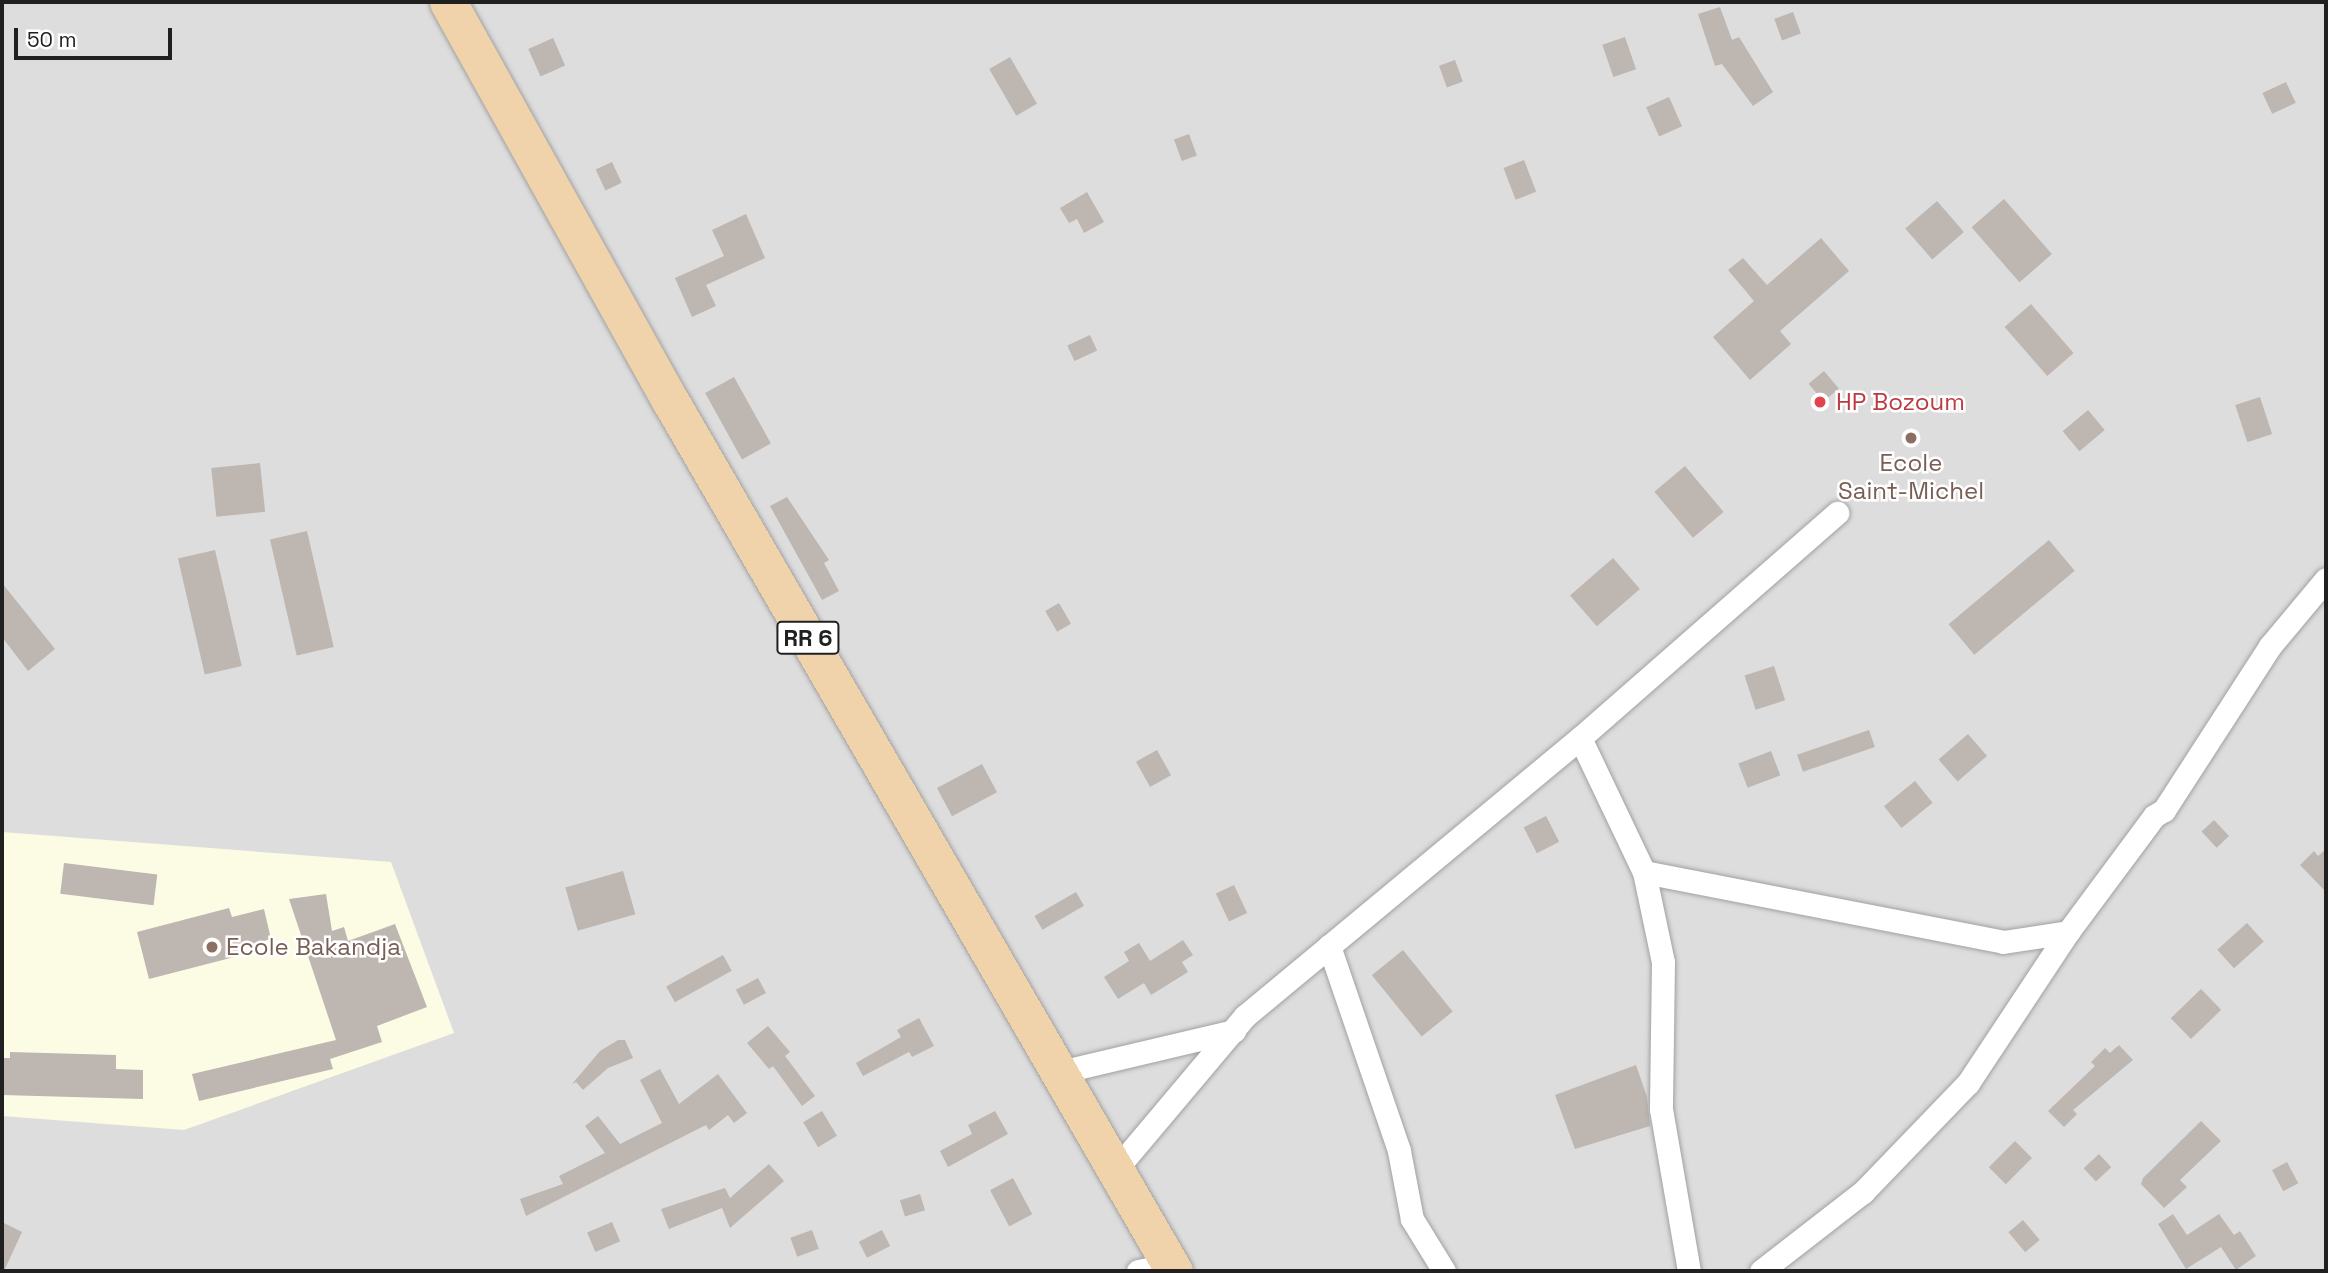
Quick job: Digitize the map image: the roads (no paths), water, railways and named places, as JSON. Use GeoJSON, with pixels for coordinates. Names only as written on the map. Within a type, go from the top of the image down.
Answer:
{"type":"FeatureCollection","features":[{"type":"Feature","properties":{"kind":"main road","name":"RR 6"},"geometry":{"type":"LineString","coordinates":[[448,2],[671,402],[1117,1168],[1161,1269]]}},
{"type":"Feature","properties":{"kind":"street"},"geometry":{"type":"LineString","coordinates":[[1117,1168],[1234,1031],[1329,946],[1580,738],[1838,513]]}},
{"type":"Feature","properties":{"kind":"street"},"geometry":{"type":"LineString","coordinates":[[1761,1271],[1863,1192],[1968,1083],[2068,932],[2154,816],[2164,810],[2270,646],[2326,579]]}},
{"type":"Feature","properties":{"kind":"street"},"geometry":{"type":"LineString","coordinates":[[1580,738],[1644,872],[1663,962],[1661,1109],[1689,1271]]}},
{"type":"Feature","properties":{"kind":"street"},"geometry":{"type":"LineString","coordinates":[[1644,872],[2003,942],[2068,932]]}},
{"type":"Feature","properties":{"kind":"street"},"geometry":{"type":"LineString","coordinates":[[1329,946],[1399,1151],[1412,1219],[1444,1271]]}},
{"type":"Feature","properties":{"kind":"street"},"geometry":{"type":"LineString","coordinates":[[1060,1072],[1234,1031]]}},
{"type":"Feature","properties":{"kind":"place","name":"HP Bozoum"},"geometry":{"type":"Point","coordinates":[1820,402]}},
{"type":"Feature","properties":{"kind":"place","name":"Ecole Saint-Michel"},"geometry":{"type":"Point","coordinates":[1911,438]}},
{"type":"Feature","properties":{"kind":"place","name":"Ecole Bakandja"},"geometry":{"type":"Point","coordinates":[212,947]}}]}
